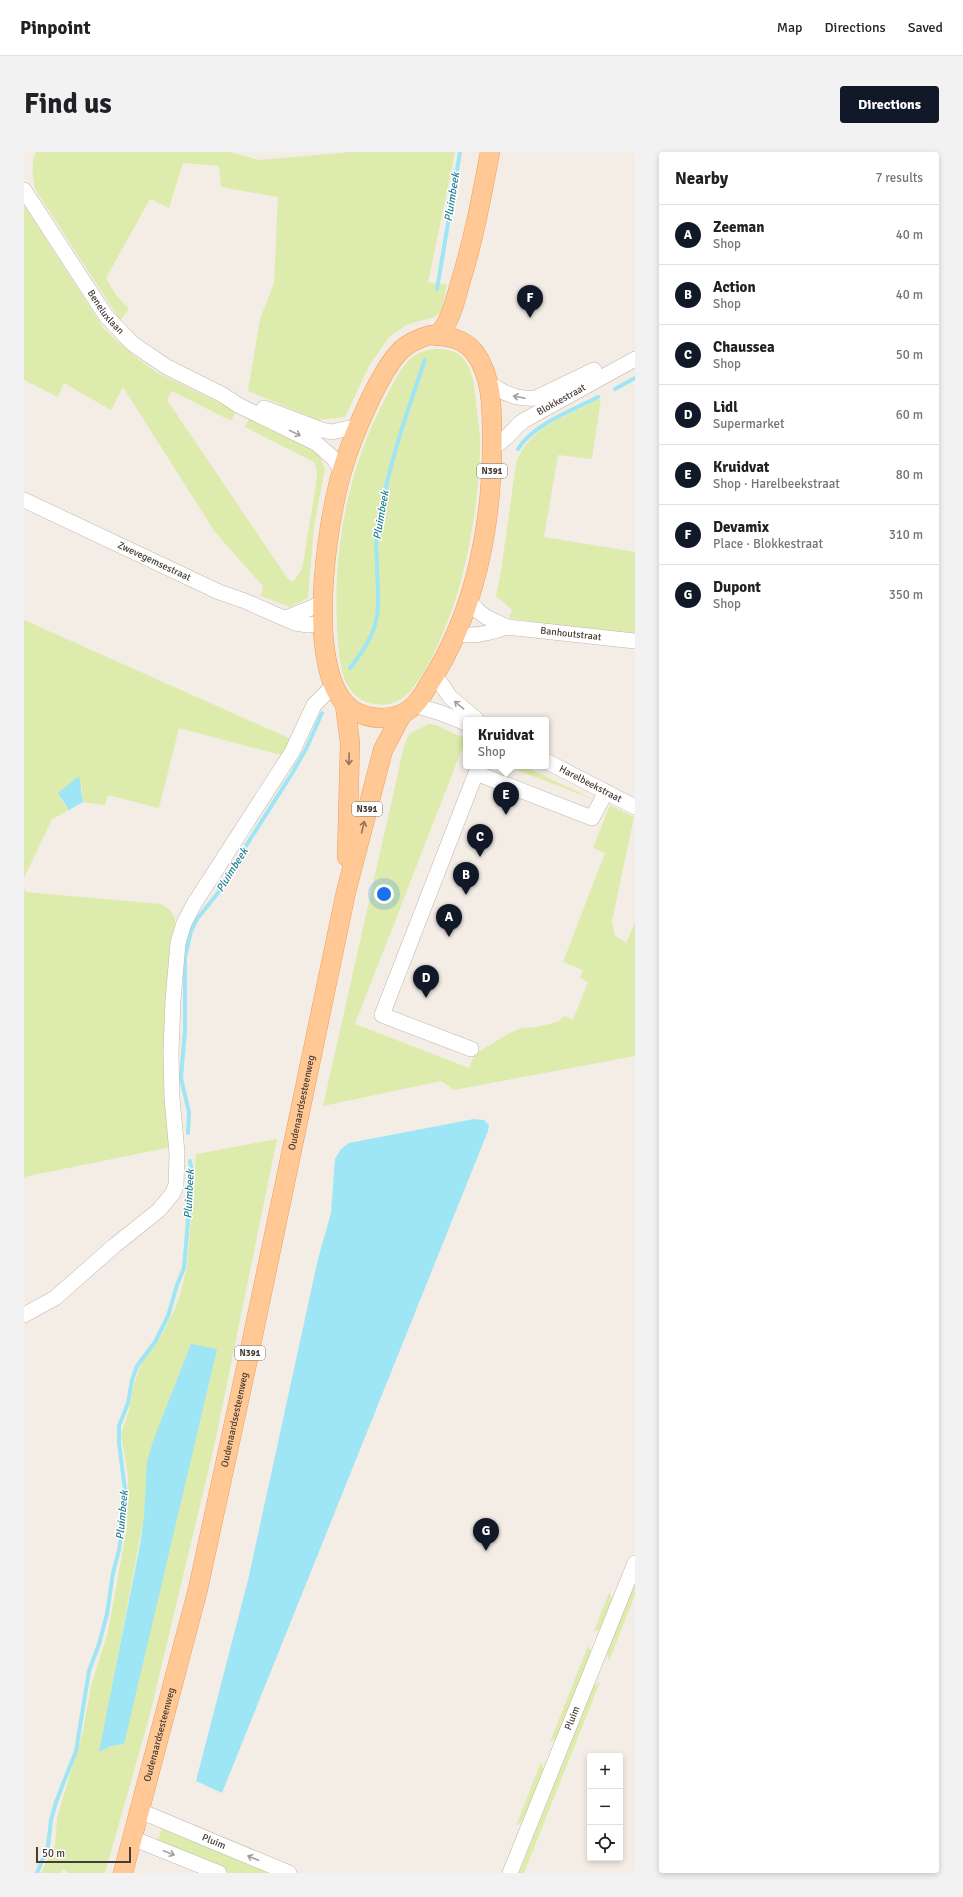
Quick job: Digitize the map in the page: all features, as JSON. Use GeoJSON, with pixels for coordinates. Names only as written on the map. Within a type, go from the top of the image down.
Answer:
{"type":"FeatureCollection","features":[{"type":"Feature","properties":{"kind":"main road","name":"N391"},"geometry":{"type":"LineString","coordinates":[[467,344],[449,337],[437,336],[422,338],[406,346],[400,351],[382,376],[358,426],[342,471],[326,556],[324,623],[328,673],[333,686],[345,705],[358,713],[369,717],[387,718],[408,710],[435,675],[455,633],[473,585],[487,525],[492,466],[492,422],[488,385],[481,362],[467,344],[462,333],[462,319],[471,247],[490,152]]}},
{"type":"Feature","properties":{"kind":"main road","name":"N391"},"geometry":{"type":"LineString","coordinates":[[437,336],[445,328],[451,316],[471,247]]}},
{"type":"Feature","properties":{"kind":"main road","name":"Oudenaardsesteenweg"},"geometry":{"type":"LineString","coordinates":[[345,705],[350,743],[346,892]]}},
{"type":"Feature","properties":{"kind":"main road","name":"Oudenaardsesteenweg"},"geometry":{"type":"LineString","coordinates":[[123,1873],[198,1588],[252,1345],[346,892],[383,750],[408,710]]}},
{"type":"Feature","properties":{"kind":"street","name":"Beneluxlaan"},"geometry":{"type":"LineString","coordinates":[[24,190],[93,298],[116,328],[148,356],[166,367],[223,395],[238,405],[316,443],[333,458],[342,471]]}},
{"type":"Feature","properties":{"kind":"street","name":"Blokkestraat"},"geometry":{"type":"LineString","coordinates":[[488,385],[493,385],[514,397],[525,399],[536,398],[635,352]]}},
{"type":"Feature","properties":{"kind":"street","name":"Blokkestraat"},"geometry":{"type":"LineString","coordinates":[[492,446],[498,445],[514,427],[635,359]]}},
{"type":"Feature","properties":{"kind":"street","name":"Beneluxlaan"},"geometry":{"type":"LineString","coordinates":[[223,395],[241,398],[322,430],[332,432],[358,426]]}},
{"type":"Feature","properties":{"kind":"street","name":"Zwevegemsestraat"},"geometry":{"type":"LineString","coordinates":[[24,500],[219,592],[295,622],[308,625],[324,623]]}},
{"type":"Feature","properties":{"kind":"street"},"geometry":{"type":"LineString","coordinates":[[286,618],[312,608],[324,601]]}},
{"type":"Feature","properties":{"kind":"street","name":"Banhoutstraat"},"geometry":{"type":"LineString","coordinates":[[467,602],[472,604],[486,617],[507,627]]}},
{"type":"Feature","properties":{"kind":"street","name":"Banhoutstraat"},"geometry":{"type":"LineString","coordinates":[[455,633],[468,634],[507,627],[635,641]]}},
{"type":"Feature","properties":{"kind":"street"},"geometry":{"type":"LineString","coordinates":[[435,675],[450,697],[473,717]]}},
{"type":"Feature","properties":{"kind":"street"},"geometry":{"type":"LineString","coordinates":[[24,1315],[55,1298],[168,1201],[176,1185],[176,1145],[171,1052],[173,1000],[178,943],[184,922],[194,904],[292,752],[314,705],[333,686]]}},
{"type":"Feature","properties":{"kind":"street"},"geometry":{"type":"LineString","coordinates":[[408,710],[441,713],[463,722]]}},
{"type":"Feature","properties":{"kind":"street","name":"Harelbeekstraat"},"geometry":{"type":"LineString","coordinates":[[549,764],[635,807]]}},
{"type":"Feature","properties":{"kind":"street"},"geometry":{"type":"LineString","coordinates":[[471,1049],[382,1015],[476,773],[592,818],[606,792]]}},
{"type":"Feature","properties":{"kind":"street","name":"Pluim"},"geometry":{"type":"LineString","coordinates":[[510,1873],[635,1563]]}},
{"type":"Feature","properties":{"kind":"street","name":"Pluim"},"geometry":{"type":"LineString","coordinates":[[140,1811],[288,1873]]}},
{"type":"Feature","properties":{"kind":"street"},"geometry":{"type":"LineString","coordinates":[[132,1838],[219,1873]]}},
{"type":"Feature","properties":{"kind":"green space"},"geometry":{"type":"Polygon","coordinates":[[[36,152],[231,152],[259,160],[351,152],[455,152],[428,283],[447,284],[442,311],[435,317],[408,324],[390,336],[370,364],[345,417],[318,420],[248,391],[260,319],[274,283],[278,197],[221,187],[219,166],[183,163],[169,208],[150,199],[106,278],[116,295],[129,309],[120,320],[35,189],[33,161],[36,152]]]}},
{"type":"Feature","properties":{"kind":"green space"},"geometry":{"type":"Polygon","coordinates":[[[24,205],[104,329],[133,355],[156,372],[236,411],[231,421],[172,391],[167,400],[288,579],[293,582],[302,569],[316,485],[317,472],[314,462],[245,427],[250,416],[317,450],[325,469],[314,527],[308,598],[290,607],[261,596],[263,586],[215,532],[123,387],[111,410],[64,383],[58,397],[24,380],[24,205]]]}},
{"type":"Feature","properties":{"kind":"green space"},"geometry":{"type":"Polygon","coordinates":[[[434,349],[453,352],[463,358],[470,370],[474,384],[480,431],[480,460],[476,502],[469,545],[454,604],[431,659],[419,680],[406,695],[399,700],[384,705],[368,703],[354,694],[351,690],[343,674],[340,660],[337,626],[337,592],[338,558],[343,524],[350,491],[360,458],[372,426],[387,395],[400,372],[410,359],[417,354],[434,349]]]}},
{"type":"Feature","properties":{"kind":"green space"},"geometry":{"type":"Polygon","coordinates":[[[601,398],[592,459],[558,455],[544,537],[635,552],[635,637],[509,618],[512,610],[496,596],[516,464],[521,451],[539,432],[551,424],[601,398]]]}},
{"type":"Feature","properties":{"kind":"green space"},"geometry":{"type":"Polygon","coordinates":[[[24,620],[291,739],[281,755],[179,728],[159,808],[108,795],[105,805],[83,802],[82,787],[60,798],[69,810],[52,819],[24,878],[24,620]]]}},
{"type":"Feature","properties":{"kind":"green space"},"geometry":{"type":"Polygon","coordinates":[[[429,724],[438,726],[463,738],[463,749],[355,1024],[469,1068],[475,1054],[506,1035],[521,1028],[537,1027],[557,1022],[565,1016],[573,1020],[588,982],[580,978],[583,970],[563,962],[605,853],[593,848],[610,805],[634,817],[612,921],[615,936],[626,943],[635,923],[635,1056],[454,1090],[441,1081],[323,1106],[404,746],[409,734],[429,724]]]}},
{"type":"Feature","properties":{"kind":"green space"},"geometry":{"type":"Polygon","coordinates":[[[515,769],[529,769],[595,800],[515,769]]]}},
{"type":"Feature","properties":{"kind":"green space"},"geometry":{"type":"Polygon","coordinates":[[[24,884],[25,892],[161,904],[169,909],[175,917],[171,1147],[24,1177],[24,884]]]}},
{"type":"Feature","properties":{"kind":"green space"},"geometry":{"type":"Polygon","coordinates":[[[277,1139],[214,1447],[149,1718],[105,1873],[68,1873],[63,1869],[61,1873],[41,1873],[55,1845],[57,1818],[83,1731],[91,1686],[108,1632],[127,1527],[128,1476],[121,1434],[129,1410],[133,1387],[141,1364],[161,1336],[174,1311],[180,1295],[187,1266],[196,1154],[277,1139]],[[144,1517],[100,1751],[111,1746],[124,1744],[144,1517]]]}},
{"type":"Feature","properties":{"kind":"green space"},"geometry":{"type":"Polygon","coordinates":[[[635,1580],[635,1595],[609,1661],[607,1651],[635,1580]]]}},
{"type":"Feature","properties":{"kind":"green space"},"geometry":{"type":"Polygon","coordinates":[[[609,1593],[612,1598],[601,1629],[594,1631],[609,1593]]]}},
{"type":"Feature","properties":{"kind":"green space"},"geometry":{"type":"Polygon","coordinates":[[[588,1646],[591,1651],[557,1738],[550,1742],[588,1646]]]}},
{"type":"Feature","properties":{"kind":"green space"},"geometry":{"type":"Polygon","coordinates":[[[600,1682],[524,1873],[519,1873],[593,1686],[600,1682]]]}},
{"type":"Feature","properties":{"kind":"green space"},"geometry":{"type":"Polygon","coordinates":[[[541,1762],[544,1770],[524,1820],[516,1826],[541,1762]]]}},
{"type":"Feature","properties":{"kind":"green space"},"geometry":{"type":"Polygon","coordinates":[[[162,1829],[271,1873],[228,1873],[156,1844],[162,1829]]]}},
{"type":"Feature","properties":{"kind":"water"},"geometry":{"type":"Polygon","coordinates":[[[79,776],[83,802],[69,810],[58,793],[79,776]]]}},
{"type":"Feature","properties":{"kind":"water"},"geometry":{"type":"Polygon","coordinates":[[[474,1119],[484,1120],[489,1125],[488,1131],[222,1793],[196,1781],[248,1580],[318,1259],[331,1213],[335,1159],[341,1149],[349,1143],[474,1119]]]}},
{"type":"Feature","properties":{"kind":"water"},"geometry":{"type":"Polygon","coordinates":[[[191,1344],[217,1349],[124,1744],[111,1746],[99,1752],[140,1545],[144,1517],[147,1462],[153,1441],[191,1344]]]}},
{"type":"Feature","properties":{"kind":"waterway","name":"Pluimbeek"},"geometry":{"type":"LineString","coordinates":[[437,289],[460,152]]}},
{"type":"Feature","properties":{"kind":"waterway","name":"Pluimbeek"},"geometry":{"type":"LineString","coordinates":[[350,668],[368,642],[376,620],[378,609],[376,543],[385,491],[396,446],[425,360]]}},
{"type":"Feature","properties":{"kind":"waterway"},"geometry":{"type":"LineString","coordinates":[[615,389],[635,378]]}},
{"type":"Feature","properties":{"kind":"waterway"},"geometry":{"type":"LineString","coordinates":[[518,449],[524,440],[543,425],[598,397]]}},
{"type":"Feature","properties":{"kind":"waterway","name":"Pluimbeek"},"geometry":{"type":"LineString","coordinates":[[188,1133],[189,1112],[181,1078],[185,1030],[185,957],[191,931],[197,919],[218,893],[291,775],[306,749],[322,713]]}},
{"type":"Feature","properties":{"kind":"waterway","name":"Pluimbeek"},"geometry":{"type":"LineString","coordinates":[[37,1873],[48,1846],[51,1820],[56,1802],[76,1751],[89,1671],[99,1644],[107,1614],[113,1573],[119,1550],[124,1516],[125,1490],[119,1443],[119,1426],[128,1403],[132,1380],[137,1366],[155,1342],[168,1316],[177,1285],[184,1268],[192,1173],[190,1161]]}},
{"type":"Feature","properties":{"kind":"place","name":"Devamix"},"geometry":{"type":"Point","coordinates":[530,318]}},
{"type":"Feature","properties":{"kind":"place","name":"Kruidvat"},"geometry":{"type":"Point","coordinates":[506,815]}},
{"type":"Feature","properties":{"kind":"place","name":"Chaussea"},"geometry":{"type":"Point","coordinates":[480,857]}},
{"type":"Feature","properties":{"kind":"place","name":"Action"},"geometry":{"type":"Point","coordinates":[466,895]}},
{"type":"Feature","properties":{"kind":"place","name":"Zeeman"},"geometry":{"type":"Point","coordinates":[449,937]}},
{"type":"Feature","properties":{"kind":"place","name":"Lidl"},"geometry":{"type":"Point","coordinates":[426,998]}},
{"type":"Feature","properties":{"kind":"place","name":"Dupont"},"geometry":{"type":"Point","coordinates":[486,1551]}}]}
